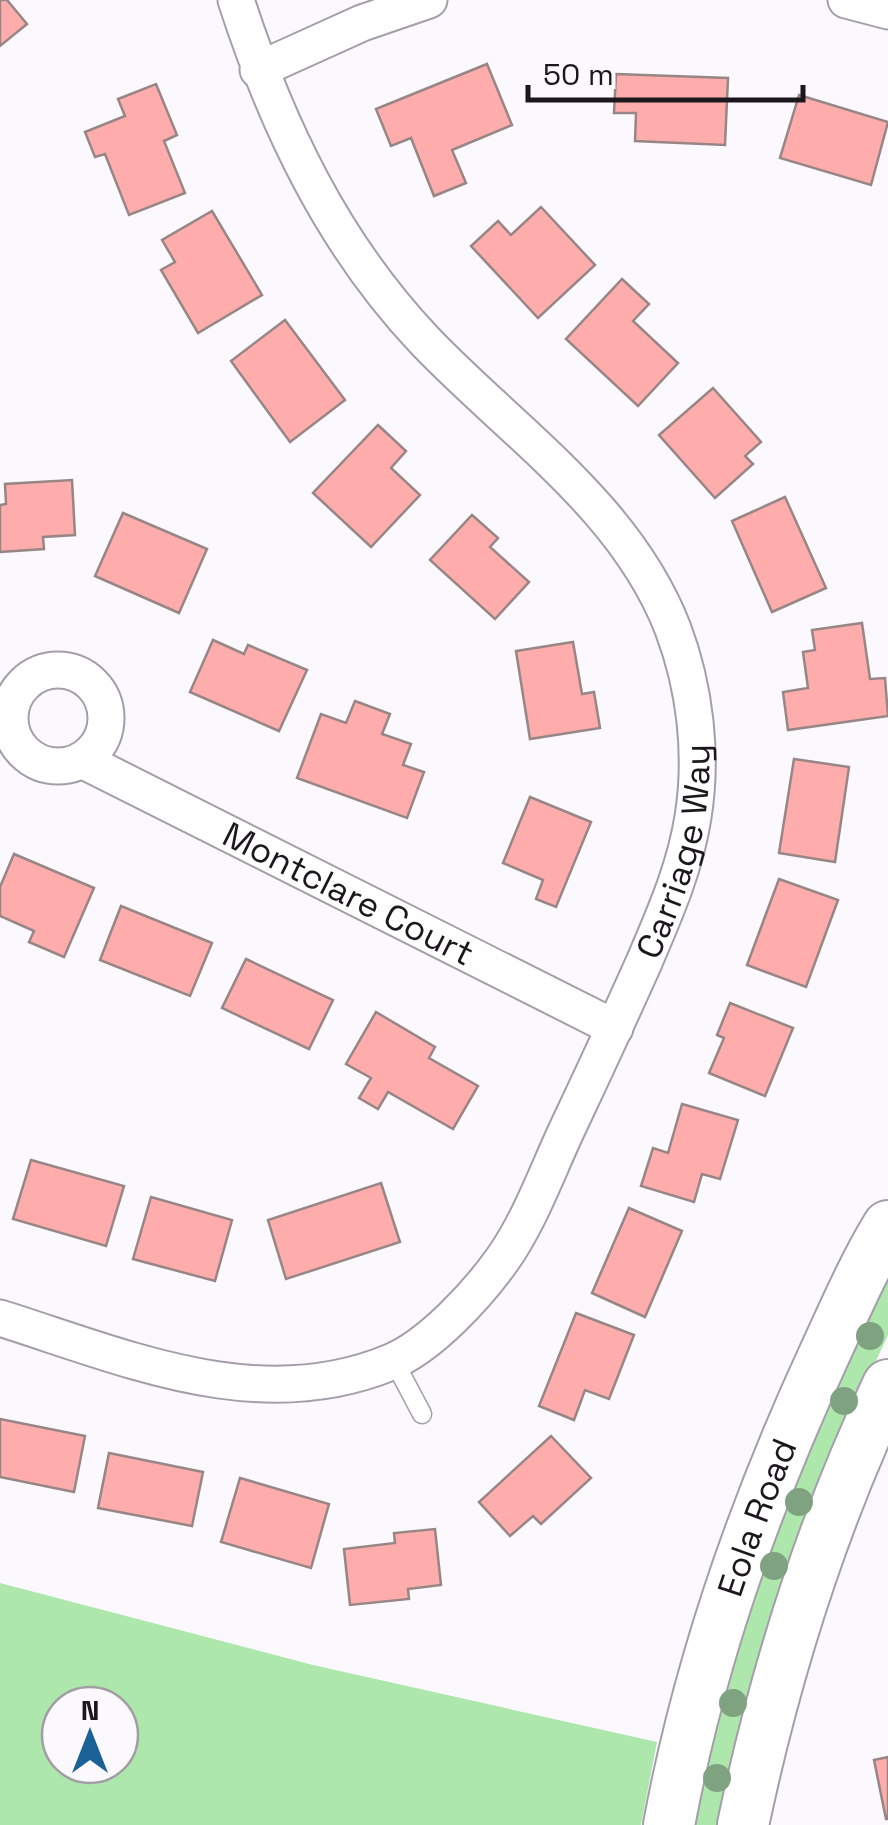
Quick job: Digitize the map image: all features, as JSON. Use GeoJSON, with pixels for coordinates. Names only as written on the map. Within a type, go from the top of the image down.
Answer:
{"type":"FeatureCollection","features":[{"type":"Feature","properties":{"kind":"main road","name":"Eola Road"},"geometry":{"type":"LineString","coordinates":[[669,1825],[708,1664],[746,1547],[791,1425],[888,1226]]}},
{"type":"Feature","properties":{"kind":"main road","name":"Eola Road"},"geometry":{"type":"LineString","coordinates":[[743,1825],[762,1732],[808,1581],[841,1491],[888,1385]]}},
{"type":"Feature","properties":{"kind":"street","name":"Carriage Way"},"geometry":{"type":"LineString","coordinates":[[0,1318],[160,1368],[228,1383],[258,1386],[320,1381],[394,1361],[453,1318],[504,1258],[615,1028],[673,894],[692,820],[697,761],[693,704],[672,627],[656,593],[626,544],[587,496],[423,339],[364,266],[298,162],[258,70],[236,0]]}},
{"type":"Feature","properties":{"kind":"street"},"geometry":{"type":"LineString","coordinates":[[258,70],[362,24],[429,0]]}},
{"type":"Feature","properties":{"kind":"street"},"geometry":{"type":"LineString","coordinates":[[846,0],[888,11]]}},
{"type":"Feature","properties":{"kind":"street","name":"Montclare Court"},"geometry":{"type":"LineString","coordinates":[[82,760],[615,1028]]}},
{"type":"Feature","properties":{"kind":"lane"},"geometry":{"type":"LineString","coordinates":[[394,1361],[422,1414]]}},
{"type":"Feature","properties":{"kind":"green space"},"geometry":{"type":"Polygon","coordinates":[[[888,1274],[888,1335],[841,1436],[725,1791],[719,1825],[691,1825],[732,1659],[812,1433],[888,1274]]]}},
{"type":"Feature","properties":{"kind":"green space"},"geometry":{"type":"Polygon","coordinates":[[[0,1583],[313,1665],[657,1742],[641,1825],[0,1825],[0,1583]]]}},
{"type":"Feature","properties":{"kind":"building"},"geometry":{"type":"Polygon","coordinates":[[[0,0],[7,0],[27,24],[0,46],[0,0]]]}},
{"type":"Feature","properties":{"kind":"building"},"geometry":{"type":"Polygon","coordinates":[[[487,64],[512,125],[452,150],[466,183],[434,196],[411,138],[391,146],[376,109],[487,64]]]}},
{"type":"Feature","properties":{"kind":"building"},"geometry":{"type":"Polygon","coordinates":[[[616,74],[728,78],[725,145],[635,141],[636,113],[614,113],[616,74]]]}},
{"type":"Feature","properties":{"kind":"building"},"geometry":{"type":"Polygon","coordinates":[[[156,84],[177,135],[164,141],[185,193],[129,215],[105,154],[95,157],[85,132],[125,116],[118,99],[156,84]]]}},
{"type":"Feature","properties":{"kind":"building"},"geometry":{"type":"Polygon","coordinates":[[[799,95],[888,122],[871,185],[780,158],[799,95]]]}},
{"type":"Feature","properties":{"kind":"building"},"geometry":{"type":"Polygon","coordinates":[[[541,207],[595,265],[538,318],[471,246],[498,221],[511,235],[541,207]]]}},
{"type":"Feature","properties":{"kind":"building"},"geometry":{"type":"Polygon","coordinates":[[[212,211],[262,295],[198,333],[161,270],[175,262],[162,240],[212,211]]]}},
{"type":"Feature","properties":{"kind":"building"},"geometry":{"type":"Polygon","coordinates":[[[622,279],[649,304],[633,321],[678,363],[638,406],[566,339],[622,279]]]}},
{"type":"Feature","properties":{"kind":"building"},"geometry":{"type":"Polygon","coordinates":[[[285,320],[345,400],[290,442],[231,361],[285,320]]]}},
{"type":"Feature","properties":{"kind":"building"},"geometry":{"type":"Polygon","coordinates":[[[713,388],[761,442],[745,456],[753,464],[715,498],[659,435],[713,388]]]}},
{"type":"Feature","properties":{"kind":"building"},"geometry":{"type":"Polygon","coordinates":[[[378,425],[406,451],[391,468],[420,495],[371,547],[313,493],[378,425]]]}},
{"type":"Feature","properties":{"kind":"building"},"geometry":{"type":"Polygon","coordinates":[[[72,480],[75,535],[43,537],[44,549],[0,552],[0,505],[6,504],[5,484],[72,480]]]}},
{"type":"Feature","properties":{"kind":"building"},"geometry":{"type":"Polygon","coordinates":[[[785,497],[826,588],[772,612],[732,521],[785,497]]]}},
{"type":"Feature","properties":{"kind":"building"},"geometry":{"type":"Polygon","coordinates":[[[123,513],[207,549],[179,613],[95,576],[123,513]]]}},
{"type":"Feature","properties":{"kind":"building"},"geometry":{"type":"Polygon","coordinates":[[[472,515],[498,538],[490,547],[529,582],[495,619],[430,560],[472,515]]]}},
{"type":"Feature","properties":{"kind":"building"},"geometry":{"type":"Polygon","coordinates":[[[862,623],[870,679],[885,678],[888,716],[788,730],[783,692],[808,688],[803,652],[815,650],[812,630],[862,623]]]}},
{"type":"Feature","properties":{"kind":"building"},"geometry":{"type":"Polygon","coordinates":[[[213,640],[244,654],[248,645],[307,670],[279,731],[190,692],[213,640]]]}},
{"type":"Feature","properties":{"kind":"building"},"geometry":{"type":"Polygon","coordinates":[[[573,642],[582,694],[594,692],[600,728],[530,739],[516,651],[573,642]]]}},
{"type":"Feature","properties":{"kind":"building"},"geometry":{"type":"Polygon","coordinates":[[[355,701],[390,714],[382,734],[411,744],[403,765],[424,772],[407,818],[297,778],[321,714],[346,723],[355,701]]]}},
{"type":"Feature","properties":{"kind":"building"},"geometry":{"type":"Polygon","coordinates":[[[794,759],[849,767],[835,862],[779,853],[794,759]]]}},
{"type":"Feature","properties":{"kind":"building"},"geometry":{"type":"Polygon","coordinates":[[[530,797],[591,822],[556,907],[536,899],[543,880],[503,863],[530,797]]]}},
{"type":"Feature","properties":{"kind":"building"},"geometry":{"type":"Polygon","coordinates":[[[14,854],[94,888],[64,957],[29,942],[34,931],[0,916],[0,887],[14,854]]]}},
{"type":"Feature","properties":{"kind":"building"},"geometry":{"type":"Polygon","coordinates":[[[779,879],[838,900],[806,987],[747,965],[779,879]]]}},
{"type":"Feature","properties":{"kind":"building"},"geometry":{"type":"Polygon","coordinates":[[[121,906],[212,943],[190,996],[100,960],[121,906]]]}},
{"type":"Feature","properties":{"kind":"building"},"geometry":{"type":"Polygon","coordinates":[[[246,959],[333,1000],[309,1049],[222,1008],[246,959]]]}},
{"type":"Feature","properties":{"kind":"building"},"geometry":{"type":"Polygon","coordinates":[[[730,1003],[793,1028],[765,1096],[709,1073],[724,1038],[717,1035],[730,1003]]]}},
{"type":"Feature","properties":{"kind":"building"},"geometry":{"type":"Polygon","coordinates":[[[376,1012],[435,1047],[429,1058],[478,1086],[453,1129],[388,1092],[378,1109],[359,1098],[371,1078],[346,1064],[376,1012]]]}},
{"type":"Feature","properties":{"kind":"building"},"geometry":{"type":"Polygon","coordinates":[[[682,1104],[738,1120],[720,1179],[702,1174],[694,1202],[641,1186],[653,1148],[668,1153],[682,1104]]]}},
{"type":"Feature","properties":{"kind":"building"},"geometry":{"type":"Polygon","coordinates":[[[31,1160],[124,1186],[106,1246],[13,1219],[31,1160]]]}},
{"type":"Feature","properties":{"kind":"building"},"geometry":{"type":"Polygon","coordinates":[[[381,1183],[400,1242],[286,1279],[268,1220],[381,1183]]]}},
{"type":"Feature","properties":{"kind":"building"},"geometry":{"type":"Polygon","coordinates":[[[151,1197],[232,1220],[215,1281],[133,1259],[151,1197]]]}},
{"type":"Feature","properties":{"kind":"building"},"geometry":{"type":"Polygon","coordinates":[[[629,1208],[682,1231],[645,1317],[592,1293],[629,1208]]]}},
{"type":"Feature","properties":{"kind":"building"},"geometry":{"type":"Polygon","coordinates":[[[576,1313],[634,1335],[609,1399],[585,1390],[574,1420],[539,1406],[576,1313]]]}},
{"type":"Feature","properties":{"kind":"building"},"geometry":{"type":"Polygon","coordinates":[[[0,1419],[85,1436],[74,1492],[0,1477],[0,1419]]]}},
{"type":"Feature","properties":{"kind":"building"},"geometry":{"type":"Polygon","coordinates":[[[551,1436],[591,1478],[541,1524],[533,1516],[510,1536],[479,1502],[551,1436]]]}},
{"type":"Feature","properties":{"kind":"building"},"geometry":{"type":"Polygon","coordinates":[[[109,1453],[203,1472],[192,1526],[98,1508],[109,1453]]]}},
{"type":"Feature","properties":{"kind":"building"},"geometry":{"type":"Polygon","coordinates":[[[240,1478],[329,1504],[311,1568],[221,1542],[240,1478]]]}},
{"type":"Feature","properties":{"kind":"building"},"geometry":{"type":"Polygon","coordinates":[[[435,1529],[441,1585],[408,1589],[409,1599],[350,1605],[344,1549],[395,1543],[394,1533],[435,1529]]]}},
{"type":"Feature","properties":{"kind":"building"},"geometry":{"type":"Polygon","coordinates":[[[888,1757],[888,1819],[886,1819],[874,1760],[888,1757]]]}}]}
